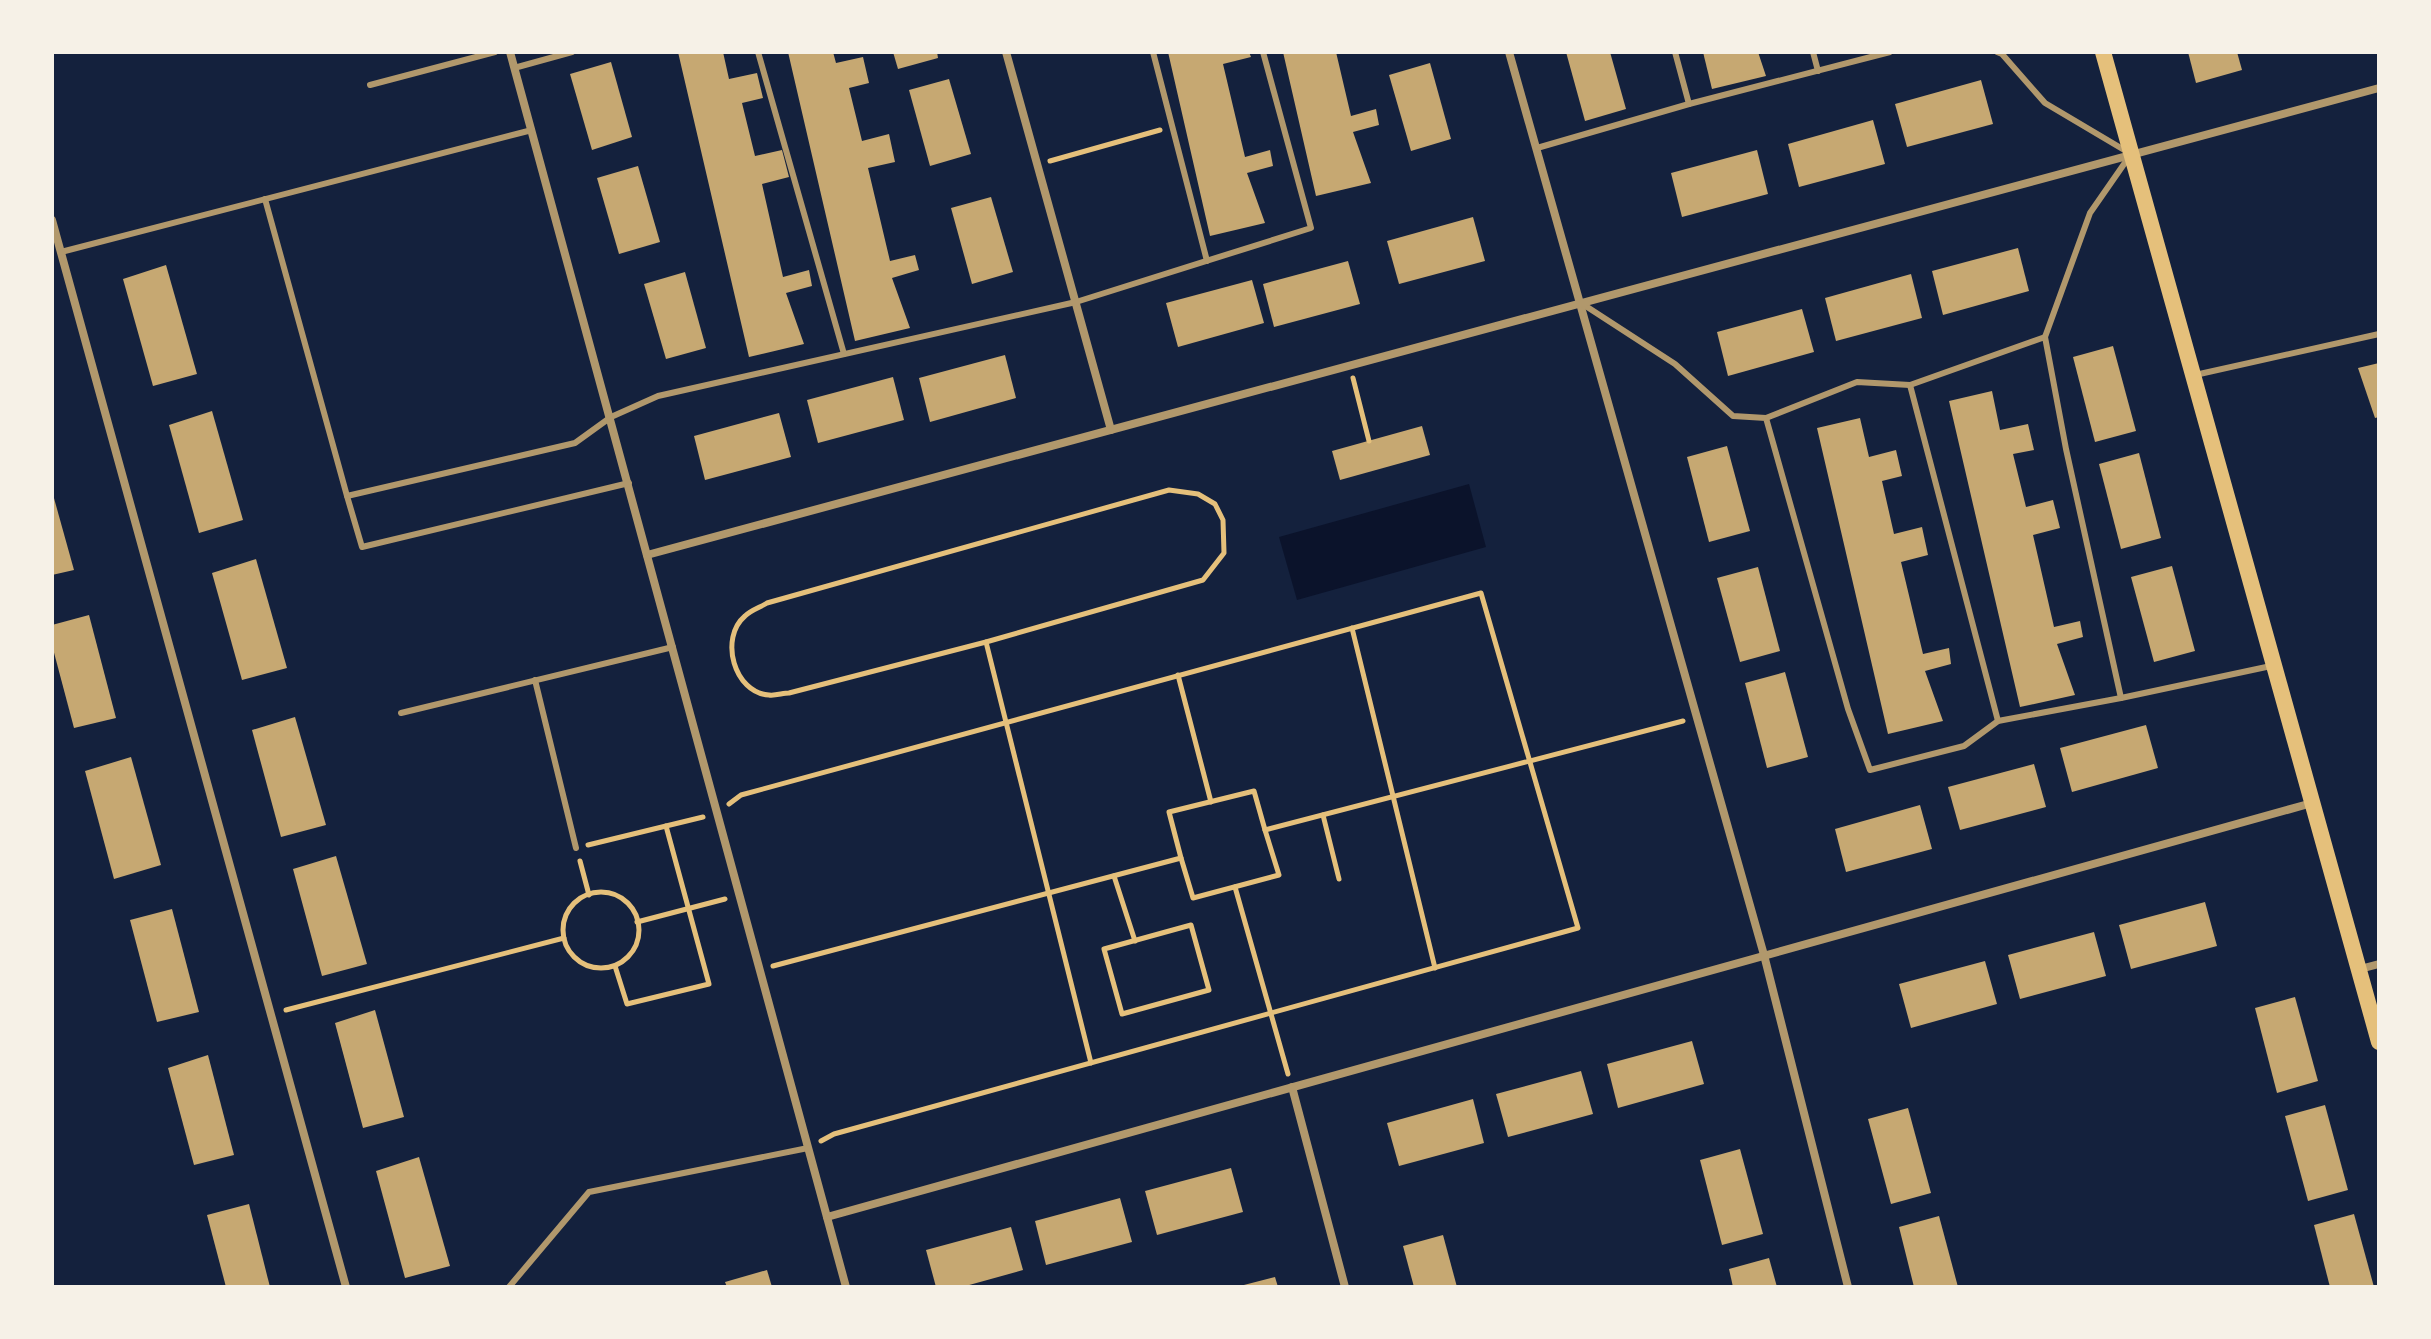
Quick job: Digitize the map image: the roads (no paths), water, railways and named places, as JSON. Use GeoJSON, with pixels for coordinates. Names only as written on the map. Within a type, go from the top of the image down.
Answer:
{"type":"FeatureCollection","features":[{"type":"Feature","properties":{"kind":"main road"},"geometry":{"type":"LineString","coordinates":[[2103,52],[2379,1042]]}},
{"type":"Feature","properties":{"kind":"street"},"geometry":{"type":"LineString","coordinates":[[510,52],[846,1287]]}},
{"type":"Feature","properties":{"kind":"street"},"geometry":{"type":"LineString","coordinates":[[1006,52],[1111,430]]}},
{"type":"Feature","properties":{"kind":"street"},"geometry":{"type":"LineString","coordinates":[[1509,52],[1764,955],[1848,1287]]}},
{"type":"Feature","properties":{"kind":"street"},"geometry":{"type":"LineString","coordinates":[[647,555],[2379,88]]}},
{"type":"Feature","properties":{"kind":"street"},"geometry":{"type":"LineString","coordinates":[[52,220],[346,1287]]}},
{"type":"Feature","properties":{"kind":"street"},"geometry":{"type":"LineString","coordinates":[[827,1217],[2313,803]]}},
{"type":"Feature","properties":{"kind":"street"},"geometry":{"type":"LineString","coordinates":[[2360,969],[2379,964]]}},
{"type":"Feature","properties":{"kind":"street"},"geometry":{"type":"LineString","coordinates":[[1292,1087],[1345,1287]]}},
{"type":"Feature","properties":{"kind":"lane"},"geometry":{"type":"LineString","coordinates":[[370,85],[495,52]]}},
{"type":"Feature","properties":{"kind":"lane"},"geometry":{"type":"LineString","coordinates":[[514,68],[572,52]]}},
{"type":"Feature","properties":{"kind":"lane"},"geometry":{"type":"LineString","coordinates":[[758,52],[844,354]]}},
{"type":"Feature","properties":{"kind":"lane"},"geometry":{"type":"LineString","coordinates":[[1153,52],[1207,261]]}},
{"type":"Feature","properties":{"kind":"lane"},"geometry":{"type":"LineString","coordinates":[[347,496],[575,443],[611,417],[658,396],[1076,302],[1311,228],[1263,52]]}},
{"type":"Feature","properties":{"kind":"lane"},"geometry":{"type":"LineString","coordinates":[[1675,52],[1689,104]]}},
{"type":"Feature","properties":{"kind":"lane"},"geometry":{"type":"LineString","coordinates":[[1813,52],[1818,71]]}},
{"type":"Feature","properties":{"kind":"lane"},"geometry":{"type":"LineString","coordinates":[[1537,148],[1689,104],[1890,52]]}},
{"type":"Feature","properties":{"kind":"lane"},"geometry":{"type":"LineString","coordinates":[[1997,52],[2045,103],[2131,154],[2090,213],[2045,337],[2066,449],[2121,698]]}},
{"type":"Feature","properties":{"kind":"lane"},"geometry":{"type":"LineString","coordinates":[[61,252],[532,130]]}},
{"type":"Feature","properties":{"kind":"lane"},"geometry":{"type":"LineString","coordinates":[[265,199],[362,547],[629,483]]}},
{"type":"Feature","properties":{"kind":"lane"},"geometry":{"type":"LineString","coordinates":[[1581,303],[1675,364],[1733,416],[1766,418],[1857,382],[1910,385],[2045,337]]}},
{"type":"Feature","properties":{"kind":"lane"},"geometry":{"type":"LineString","coordinates":[[2193,375],[2379,334]]}},
{"type":"Feature","properties":{"kind":"lane"},"geometry":{"type":"LineString","coordinates":[[1910,385],[1998,721]]}},
{"type":"Feature","properties":{"kind":"lane"},"geometry":{"type":"LineString","coordinates":[[1766,418],[1848,709],[1870,770],[1964,746],[1998,721],[2275,665]]}},
{"type":"Feature","properties":{"kind":"lane"},"geometry":{"type":"LineString","coordinates":[[401,713],[673,647]]}},
{"type":"Feature","properties":{"kind":"lane"},"geometry":{"type":"LineString","coordinates":[[535,680],[576,848]]}},
{"type":"Feature","properties":{"kind":"lane"},"geometry":{"type":"LineString","coordinates":[[509,1287],[589,1192],[808,1148]]}},
{"type":"Feature","properties":{"kind":"water"},"geometry":{"type":"Polygon","coordinates":[[[1469,484],[1486,547],[1297,600],[1279,537],[1469,484]]]}}]}
